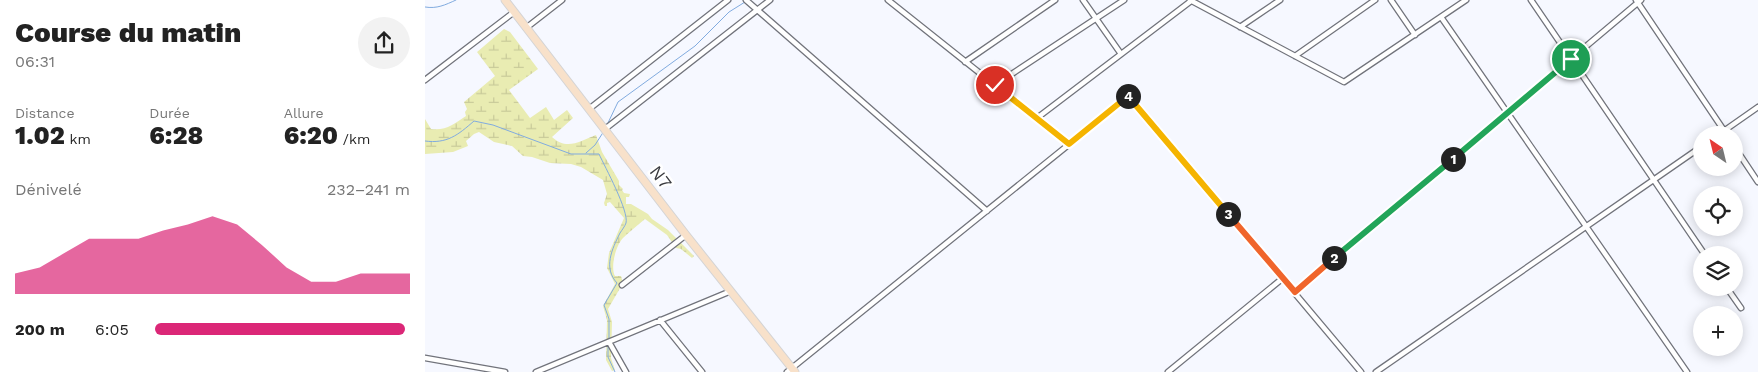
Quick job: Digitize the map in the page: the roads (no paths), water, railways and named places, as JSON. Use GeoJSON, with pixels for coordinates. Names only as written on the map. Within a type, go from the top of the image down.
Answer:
{"type":"FeatureCollection","features":[{"type":"Feature","properties":{"kind":"main road","name":"N7"},"geometry":{"type":"LineString","coordinates":[[505,0],[791,371]]}},
{"type":"Feature","properties":{"kind":"street"},"geometry":{"type":"LineString","coordinates":[[526,28],[562,0]]}},
{"type":"Feature","properties":{"kind":"street"},"geometry":{"type":"LineString","coordinates":[[589,108],[728,0]]}},
{"type":"Feature","properties":{"kind":"street"},"geometry":{"type":"LineString","coordinates":[[746,0],[987,211]]}},
{"type":"Feature","properties":{"kind":"street"},"geometry":{"type":"LineString","coordinates":[[605,129],[770,0]]}},
{"type":"Feature","properties":{"kind":"street"},"geometry":{"type":"LineString","coordinates":[[965,62],[1055,0]]}},
{"type":"Feature","properties":{"kind":"street"},"geometry":{"type":"LineString","coordinates":[[1083,0],[1121,54]]}},
{"type":"Feature","properties":{"kind":"street"},"geometry":{"type":"LineString","coordinates":[[995,85],[1124,0]]}},
{"type":"Feature","properties":{"kind":"street"},"geometry":{"type":"LineString","coordinates":[[1037,118],[1191,0],[1344,82],[1463,1]]}},
{"type":"Feature","properties":{"kind":"street"},"geometry":{"type":"LineString","coordinates":[[1240,27],[1280,0]]}},
{"type":"Feature","properties":{"kind":"street"},"geometry":{"type":"LineString","coordinates":[[1295,56],[1375,0]]}},
{"type":"Feature","properties":{"kind":"street"},"geometry":{"type":"LineString","coordinates":[[1391,0],[1415,35]]}},
{"type":"Feature","properties":{"kind":"street"},"geometry":{"type":"LineString","coordinates":[[1531,0],[1699,246]]}},
{"type":"Feature","properties":{"kind":"street"},"geometry":{"type":"LineString","coordinates":[[892,1],[965,62],[1069,144]]}},
{"type":"Feature","properties":{"kind":"street"},"geometry":{"type":"LineString","coordinates":[[1295,292],[1638,1],[1720,126]]}},
{"type":"Feature","properties":{"kind":"street"},"geometry":{"type":"LineString","coordinates":[[425,80],[514,12]]}},
{"type":"Feature","properties":{"kind":"street"},"geometry":{"type":"LineString","coordinates":[[1441,17],[1687,372]]}},
{"type":"Feature","properties":{"kind":"street"},"geometry":{"type":"LineString","coordinates":[[791,371],[1129,96],[1361,372]]}},
{"type":"Feature","properties":{"kind":"street"},"geometry":{"type":"LineString","coordinates":[[1734,126],[1758,107]]}},
{"type":"Feature","properties":{"kind":"street"},"geometry":{"type":"LineString","coordinates":[[1376,372],[1693,153]]}},
{"type":"Feature","properties":{"kind":"street"},"geometry":{"type":"LineString","coordinates":[[1743,160],[1758,182]]}},
{"type":"Feature","properties":{"kind":"street"},"geometry":{"type":"LineString","coordinates":[[622,285],[687,235]]}},
{"type":"Feature","properties":{"kind":"street"},"geometry":{"type":"LineString","coordinates":[[1168,372],[1283,278]]}},
{"type":"Feature","properties":{"kind":"street"},"geometry":{"type":"LineString","coordinates":[[536,372],[731,291]]}},
{"type":"Feature","properties":{"kind":"street"},"geometry":{"type":"LineString","coordinates":[[661,320],[702,372]]}},
{"type":"Feature","properties":{"kind":"street"},"geometry":{"type":"LineString","coordinates":[[609,342],[626,372]]}},
{"type":"Feature","properties":{"kind":"street"},"geometry":{"type":"LineString","coordinates":[[425,358],[481,370],[505,372]]}},
{"type":"Feature","properties":{"kind":"waterway"},"geometry":{"type":"LineString","coordinates":[[425,7],[437,7],[456,0]]}},
{"type":"Feature","properties":{"kind":"waterway"},"geometry":{"type":"LineString","coordinates":[[607,125],[618,102],[695,46],[729,12],[745,2]]}},
{"type":"Feature","properties":{"kind":"waterway"},"geometry":{"type":"LineString","coordinates":[[425,141],[446,140],[474,121],[493,125],[571,154],[599,154],[611,178],[626,217],[626,223],[617,239],[610,258],[610,271],[617,283],[604,305],[609,319],[609,341]]}},
{"type":"Feature","properties":{"kind":"waterway"},"geometry":{"type":"LineString","coordinates":[[586,153],[595,145],[604,131]]}},
{"type":"Feature","properties":{"kind":"waterway"},"geometry":{"type":"LineString","coordinates":[[608,345],[608,357],[615,372]]}}]}
